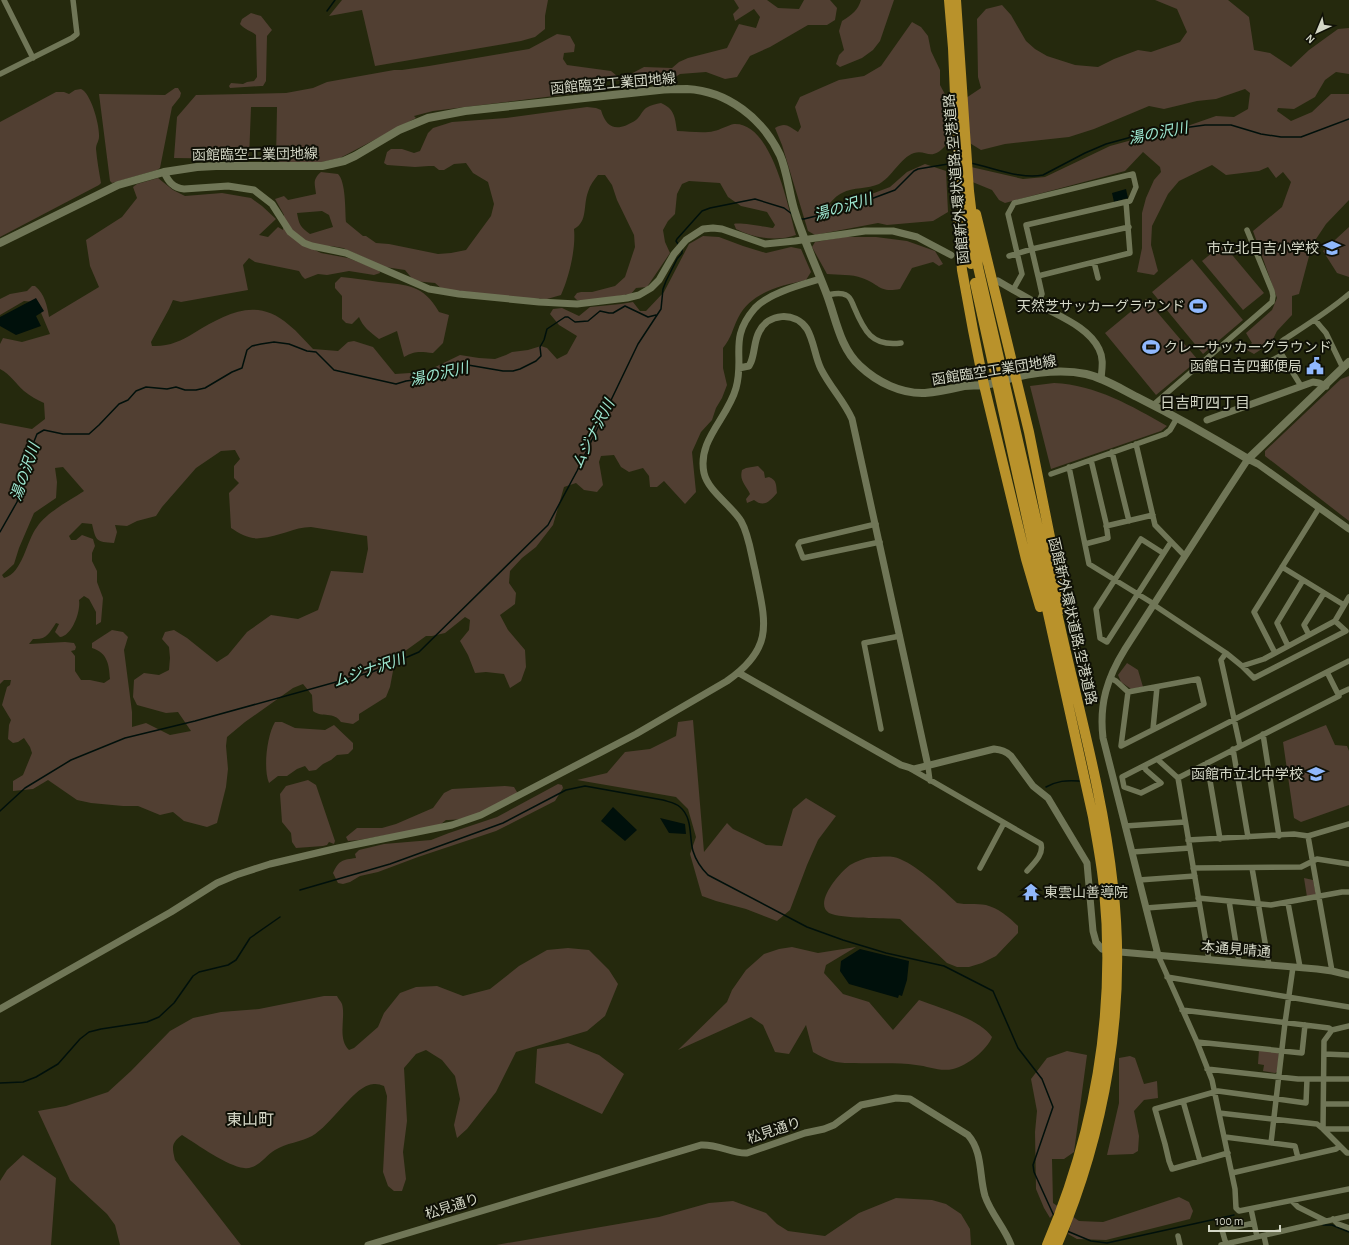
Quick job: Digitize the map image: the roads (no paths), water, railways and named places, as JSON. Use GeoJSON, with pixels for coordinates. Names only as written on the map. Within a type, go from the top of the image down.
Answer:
{"type":"FeatureCollection","features":[{"type":"Feature","properties":{"kind":"highway","name":"函館新外環状道路;空港道路"},"geometry":{"type":"LineString","coordinates":[[949,0],[959,96],[964,190]]}},
{"type":"Feature","properties":{"kind":"highway","name":"函館新外環状道路;空港道路"},"geometry":{"type":"LineString","coordinates":[[956,0],[960,48],[959,96]]}},
{"type":"Feature","properties":{"kind":"highway"},"geometry":{"type":"LineString","coordinates":[[964,190],[966,209],[1015,377],[1029,432],[1059,582],[1065,626],[1086,741]]}},
{"type":"Feature","properties":{"kind":"highway"},"geometry":{"type":"LineString","coordinates":[[964,190],[966,209],[958,228],[962,270],[972,330],[1026,559],[1070,713]]}},
{"type":"Feature","properties":{"kind":"highway","name":"函館新外環状道路;空港道路"},"geometry":{"type":"LineString","coordinates":[[966,209],[997,369],[1086,741],[1108,850],[1113,888],[1117,964],[1113,1037],[1107,1080],[1096,1132],[1071,1198],[1047,1245]]}},
{"type":"Feature","properties":{"kind":"highway","name":"函館新外環状道路;空港道路"},"geometry":{"type":"LineString","coordinates":[[1003,394],[1093,818],[1105,896],[1107,965],[1103,1036],[1098,1078],[1071,1198],[1057,1245]]}},
{"type":"Feature","properties":{"kind":"main road","name":"函館臨空工業団地線"},"geometry":{"type":"LineString","coordinates":[[0,243],[118,186],[164,172],[216,166],[322,166],[344,161],[399,130],[428,118],[465,111],[659,90],[688,89],[713,94],[736,104],[748,113],[766,133],[780,156],[806,246],[827,295],[840,336],[848,352],[858,365],[867,372],[887,385],[907,392],[924,393],[967,386],[984,385],[1048,371],[1086,374],[1101,379],[1153,405],[1248,459]]}},
{"type":"Feature","properties":{"kind":"main road"},"geometry":{"type":"LineString","coordinates":[[1248,459],[1326,386],[1346,365]]}},
{"type":"Feature","properties":{"kind":"street"},"geometry":{"type":"LineString","coordinates":[[4,0],[33,58]]}},
{"type":"Feature","properties":{"kind":"street"},"geometry":{"type":"LineString","coordinates":[[0,74],[72,38],[76,34],[73,0]]}},
{"type":"Feature","properties":{"kind":"street"},"geometry":{"type":"LineString","coordinates":[[164,172],[167,180],[178,188],[184,189],[228,186],[254,190],[272,204],[290,232],[304,243],[346,253],[429,289],[444,293],[568,304],[632,297],[643,293],[655,285],[680,247],[694,234],[703,229],[713,228],[722,229],[765,244],[865,230],[893,231],[910,235],[951,255]]}},
{"type":"Feature","properties":{"kind":"street"},"geometry":{"type":"LineString","coordinates":[[1013,290],[1022,274],[1008,214],[1014,203],[1133,174],[1136,187],[1130,201],[1026,225],[1042,294],[1038,304]]}},
{"type":"Feature","properties":{"kind":"street"},"geometry":{"type":"LineString","coordinates":[[1038,276],[1130,253],[1126,202]]}},
{"type":"Feature","properties":{"kind":"street"},"geometry":{"type":"LineString","coordinates":[[1009,256],[1032,249],[1128,227]]}},
{"type":"Feature","properties":{"kind":"street"},"geometry":{"type":"LineString","coordinates":[[1153,405],[1272,302],[1274,296],[1247,230]]}},
{"type":"Feature","properties":{"kind":"street"},"geometry":{"type":"LineString","coordinates":[[1094,262],[1098,278]]}},
{"type":"Feature","properties":{"kind":"street"},"geometry":{"type":"LineString","coordinates":[[0,1009],[171,912],[217,883],[270,864],[338,848],[452,825],[481,815],[500,807],[636,734],[739,673],[754,656],[761,642],[764,620],[762,605],[745,530],[741,521],[709,484],[704,476],[702,465],[704,452],[707,441],[731,403],[737,387],[739,368],[738,344],[744,322],[754,309],[767,299],[779,293],[820,279]]}},
{"type":"Feature","properties":{"kind":"street"},"geometry":{"type":"LineString","coordinates":[[998,281],[1076,325],[1093,339],[1099,349],[1102,360],[1101,379]]}},
{"type":"Feature","properties":{"kind":"street"},"geometry":{"type":"LineString","coordinates":[[827,295],[841,294],[848,296],[862,326],[871,336],[887,344],[901,343]]}},
{"type":"Feature","properties":{"kind":"street"},"geometry":{"type":"LineString","coordinates":[[1282,341],[1315,320],[1349,294]]}},
{"type":"Feature","properties":{"kind":"street"},"geometry":{"type":"LineString","coordinates":[[739,368],[749,366],[758,333],[768,321],[785,316],[798,320],[806,328],[823,373],[847,408],[852,419],[876,524],[930,781]]}},
{"type":"Feature","properties":{"kind":"street"},"geometry":{"type":"LineString","coordinates":[[1315,320],[1326,333],[1346,365]]}},
{"type":"Feature","properties":{"kind":"street"},"geometry":{"type":"LineString","coordinates":[[1254,370],[1282,355],[1301,386]]}},
{"type":"Feature","properties":{"kind":"street"},"geometry":{"type":"LineString","coordinates":[[1207,420],[1301,386],[1316,382],[1326,386]]}},
{"type":"Feature","properties":{"kind":"street"},"geometry":{"type":"LineString","coordinates":[[1051,474],[1167,433],[1177,418]]}},
{"type":"Feature","properties":{"kind":"street"},"geometry":{"type":"LineString","coordinates":[[1136,444],[1155,525],[1185,556]]}},
{"type":"Feature","properties":{"kind":"street"},"geometry":{"type":"LineString","coordinates":[[1112,452],[1129,521]]}},
{"type":"Feature","properties":{"kind":"street"},"geometry":{"type":"LineString","coordinates":[[1349,529],[1258,464],[1248,459],[1120,658],[1110,678],[1104,697],[1102,728],[1109,765],[1158,955],[1197,1042],[1215,1092],[1235,1189],[1236,1208],[1239,1211],[1251,1210],[1349,1189]]}},
{"type":"Feature","properties":{"kind":"street"},"geometry":{"type":"LineString","coordinates":[[1085,544],[1108,538],[1090,460]]}},
{"type":"Feature","properties":{"kind":"street"},"geometry":{"type":"LineString","coordinates":[[1069,468],[1089,564],[1138,594],[1226,653],[1254,678],[1346,632],[1335,621]]}},
{"type":"Feature","properties":{"kind":"street"},"geometry":{"type":"LineString","coordinates":[[1275,653],[1254,612],[1319,508]]}},
{"type":"Feature","properties":{"kind":"street"},"geometry":{"type":"LineString","coordinates":[[1106,526],[1153,515]]}},
{"type":"Feature","properties":{"kind":"street"},"geometry":{"type":"LineString","coordinates":[[876,524],[800,542],[798,545],[803,558],[880,542]]}},
{"type":"Feature","properties":{"kind":"street"},"geometry":{"type":"LineString","coordinates":[[1163,553],[1141,539],[1096,609],[1100,638],[1107,642],[1171,542]]}},
{"type":"Feature","properties":{"kind":"street"},"geometry":{"type":"LineString","coordinates":[[1282,567],[1344,605]]}},
{"type":"Feature","properties":{"kind":"street"},"geometry":{"type":"LineString","coordinates":[[1288,646],[1277,623],[1303,580]]}},
{"type":"Feature","properties":{"kind":"street"},"geometry":{"type":"LineString","coordinates":[[1309,635],[1304,625],[1324,593]]}},
{"type":"Feature","properties":{"kind":"street"},"geometry":{"type":"LineString","coordinates":[[1242,666],[1275,653],[1335,621],[1349,597]]}},
{"type":"Feature","properties":{"kind":"street"},"geometry":{"type":"LineString","coordinates":[[881,729],[864,643],[900,636]]}},
{"type":"Feature","properties":{"kind":"street"},"geometry":{"type":"LineString","coordinates":[[1226,653],[1221,660],[1240,746]]}},
{"type":"Feature","properties":{"kind":"street"},"geometry":{"type":"LineString","coordinates":[[1144,766],[1146,770],[1161,783],[1141,793],[1124,788],[1122,777],[1349,661]]}},
{"type":"Feature","properties":{"kind":"street"},"geometry":{"type":"LineString","coordinates":[[1327,672],[1338,694]]}},
{"type":"Feature","properties":{"kind":"street"},"geometry":{"type":"LineString","coordinates":[[739,673],[1041,844],[1042,849],[1040,857],[1027,871]]}},
{"type":"Feature","properties":{"kind":"street"},"geometry":{"type":"LineString","coordinates":[[1110,678],[1116,681],[1128,692]]}},
{"type":"Feature","properties":{"kind":"street"},"geometry":{"type":"LineString","coordinates":[[1198,680],[1204,704],[1121,746],[1128,692],[1198,680]]}},
{"type":"Feature","properties":{"kind":"street"},"geometry":{"type":"LineString","coordinates":[[1153,729],[1157,687]]}},
{"type":"Feature","properties":{"kind":"street"},"geometry":{"type":"LineString","coordinates":[[1178,778],[1339,696],[1338,694],[1349,689]]}},
{"type":"Feature","properties":{"kind":"street"},"geometry":{"type":"LineString","coordinates":[[1263,734],[1279,836]]}},
{"type":"Feature","properties":{"kind":"street"},"geometry":{"type":"LineString","coordinates":[[909,768],[914,769],[928,766],[994,749],[1001,750],[1011,756],[1033,786],[1048,798],[1087,863],[1093,932],[1096,942],[1102,949]]}},
{"type":"Feature","properties":{"kind":"street"},"geometry":{"type":"LineString","coordinates":[[1233,749],[1248,838]]}},
{"type":"Feature","properties":{"kind":"street"},"geometry":{"type":"LineString","coordinates":[[1157,759],[1178,778],[1209,960]]}},
{"type":"Feature","properties":{"kind":"street"},"geometry":{"type":"LineString","coordinates":[[1207,763],[1220,839]]}},
{"type":"Feature","properties":{"kind":"street"},"geometry":{"type":"LineString","coordinates":[[1125,826],[1185,822]]}},
{"type":"Feature","properties":{"kind":"street"},"geometry":{"type":"LineString","coordinates":[[980,868],[1004,823]]}},
{"type":"Feature","properties":{"kind":"street"},"geometry":{"type":"LineString","coordinates":[[1188,840],[1248,838],[1294,834],[1308,836],[1349,824]]}},
{"type":"Feature","properties":{"kind":"street"},"geometry":{"type":"LineString","coordinates":[[1308,836],[1332,971]]}},
{"type":"Feature","properties":{"kind":"street"},"geometry":{"type":"LineString","coordinates":[[1132,852],[1190,848]]}},
{"type":"Feature","properties":{"kind":"street"},"geometry":{"type":"LineString","coordinates":[[1193,868],[1301,867],[1317,859],[1349,864]]}},
{"type":"Feature","properties":{"kind":"street"},"geometry":{"type":"LineString","coordinates":[[1252,868],[1269,965]]}},
{"type":"Feature","properties":{"kind":"street"},"geometry":{"type":"LineString","coordinates":[[1139,880],[1195,876]]}},
{"type":"Feature","properties":{"kind":"street"},"geometry":{"type":"LineString","coordinates":[[1146,908],[1199,901],[1229,901],[1271,905],[1349,892]]}},
{"type":"Feature","properties":{"kind":"street"},"geometry":{"type":"LineString","coordinates":[[1229,901],[1239,962]]}},
{"type":"Feature","properties":{"kind":"street"},"geometry":{"type":"LineString","coordinates":[[1271,1143],[1284,1023],[1288,997],[1297,967],[1288,902]]}},
{"type":"Feature","properties":{"kind":"street","name":"本通見晴通"},"geometry":{"type":"LineString","coordinates":[[1120,952],[1297,967],[1332,971],[1349,975]]}},
{"type":"Feature","properties":{"kind":"street"},"geometry":{"type":"LineString","coordinates":[[1167,977],[1349,1007]]}},
{"type":"Feature","properties":{"kind":"street"},"geometry":{"type":"LineString","coordinates":[[1182,1010],[1305,1025],[1332,1030],[1349,1026]]}},
{"type":"Feature","properties":{"kind":"street"},"geometry":{"type":"LineString","coordinates":[[1197,1042],[1302,1053],[1305,1025]]}},
{"type":"Feature","properties":{"kind":"street"},"geometry":{"type":"LineString","coordinates":[[1323,1129],[1324,1041],[1332,1030]]}},
{"type":"Feature","properties":{"kind":"street"},"geometry":{"type":"LineString","coordinates":[[1324,1054],[1349,1055]]}},
{"type":"Feature","properties":{"kind":"street"},"geometry":{"type":"LineString","coordinates":[[1207,1068],[1278,1076],[1349,1079]]}},
{"type":"Feature","properties":{"kind":"street"},"geometry":{"type":"LineString","coordinates":[[1228,1153],[1172,1169],[1168,1162],[1165,1144],[1155,1109],[1215,1092],[1306,1102],[1308,1078]]}},
{"type":"Feature","properties":{"kind":"street","name":"松見通り"},"geometry":{"type":"LineString","coordinates":[[368,1245],[701,1145],[716,1146],[742,1154],[747,1153],[805,1133],[834,1125],[861,1105],[904,1098],[916,1102],[968,1135],[973,1140],[978,1151],[984,1190],[989,1205],[1011,1245]]}},
{"type":"Feature","properties":{"kind":"street"},"geometry":{"type":"LineString","coordinates":[[1183,1101],[1200,1161]]}},
{"type":"Feature","properties":{"kind":"street"},"geometry":{"type":"LineString","coordinates":[[1324,1104],[1349,1104]]}},
{"type":"Feature","properties":{"kind":"street"},"geometry":{"type":"LineString","coordinates":[[1219,1113],[1317,1124],[1347,1153],[1349,1153]]}},
{"type":"Feature","properties":{"kind":"street"},"geometry":{"type":"LineString","coordinates":[[1323,1129],[1349,1128]]}},
{"type":"Feature","properties":{"kind":"street"},"geometry":{"type":"LineString","coordinates":[[1225,1137],[1295,1146],[1298,1158]]}},
{"type":"Feature","properties":{"kind":"street"},"geometry":{"type":"LineString","coordinates":[[1232,1173],[1336,1149],[1340,1146]]}},
{"type":"Feature","properties":{"kind":"street"},"geometry":{"type":"LineString","coordinates":[[1292,1201],[1298,1207],[1326,1221]]}},
{"type":"Feature","properties":{"kind":"street"},"geometry":{"type":"LineString","coordinates":[[1251,1210],[1257,1237]]}},
{"type":"Feature","properties":{"kind":"street"},"geometry":{"type":"LineString","coordinates":[[1254,1223],[1222,1230],[1223,1244],[1243,1243],[1257,1237],[1349,1216]]}},
{"type":"Feature","properties":{"kind":"street"},"geometry":{"type":"LineString","coordinates":[[1333,1220],[1338,1224],[1349,1228]]}},
{"type":"Feature","properties":{"kind":"street"},"geometry":{"type":"LineString","coordinates":[[1178,1236],[1180,1245]]}},
{"type":"Feature","properties":{"kind":"street"},"geometry":{"type":"LineString","coordinates":[[1264,1236],[1266,1245]]}},
{"type":"Feature","properties":{"kind":"waterway"},"geometry":{"type":"LineString","coordinates":[[327,11],[335,0]]}},
{"type":"Feature","properties":{"kind":"waterway","name":"湯の沢川"},"geometry":{"type":"LineString","coordinates":[[970,163],[1025,176],[1043,175],[1106,144],[1146,133],[1205,125],[1231,125],[1261,134],[1281,137],[1301,137],[1349,119]]}},
{"type":"Feature","properties":{"kind":"waterway","name":"湯の沢川"},"geometry":{"type":"LineString","coordinates":[[800,219],[844,209],[895,190],[914,171],[918,169],[954,163]]}},
{"type":"Feature","properties":{"kind":"waterway","name":"湯の沢川"},"geometry":{"type":"LineString","coordinates":[[678,244],[676,241],[677,239],[702,211],[710,208],[755,199],[784,208],[792,214]]}},
{"type":"Feature","properties":{"kind":"waterway","name":"ムジナ沢川"},"geometry":{"type":"LineString","coordinates":[[0,811],[25,788],[71,760],[125,738],[195,721],[372,672],[419,652],[548,525],[577,471],[638,344],[661,309],[663,289],[677,259],[682,253],[682,249]]}},
{"type":"Feature","properties":{"kind":"waterway","name":"湯の沢川"},"geometry":{"type":"LineString","coordinates":[[0,532],[17,502],[29,454],[37,434],[44,430],[63,434],[89,434],[119,404],[128,400],[136,391],[146,387],[167,389],[176,387],[185,390],[205,388],[232,372],[242,368],[247,350],[252,346],[274,342],[289,344],[307,351],[316,352],[334,370],[396,384],[421,379],[468,365],[503,371],[520,369],[536,361],[541,356],[540,347],[547,329],[565,317],[568,317],[575,322],[588,321],[600,311],[613,313],[625,306],[648,317],[656,315]]}},
{"type":"Feature","properties":{"kind":"waterway"},"geometry":{"type":"LineString","coordinates":[[1046,787],[1062,781],[1079,781]]}},
{"type":"Feature","properties":{"kind":"waterway"},"geometry":{"type":"LineString","coordinates":[[300,890],[390,864],[503,823],[566,790],[585,786],[663,800],[674,804],[680,807],[687,817],[694,855],[703,870],[708,875],[807,927],[886,953],[944,966],[993,991],[1018,1048],[1042,1079],[1053,1107],[1033,1165],[1034,1172],[1054,1216]]}},
{"type":"Feature","properties":{"kind":"waterway"},"geometry":{"type":"LineString","coordinates":[[0,1083],[23,1082],[36,1077],[58,1064],[80,1039],[89,1032],[147,1022],[159,1017],[174,1003],[193,976],[199,972],[228,965],[236,960],[250,938],[280,917]]}},
{"type":"Feature","properties":{"kind":"waterway"},"geometry":{"type":"LineString","coordinates":[[1067,1231],[1091,1241],[1107,1243],[1234,1215]]}},
{"type":"Feature","properties":{"kind":"waterway"},"geometry":{"type":"LineString","coordinates":[[1323,1225],[1332,1225],[1349,1232]]}},
{"type":"Feature","properties":{"kind":"place","name":"市立北日吉小学校"},"geometry":{"type":"Point","coordinates":[1332,248]}},
{"type":"Feature","properties":{"kind":"place","name":"天然芝サッカーグラウンド"},"geometry":{"type":"Point","coordinates":[1198,306]}},
{"type":"Feature","properties":{"kind":"place","name":"クレーサッカーグラウンド"},"geometry":{"type":"Point","coordinates":[1151,347]}},
{"type":"Feature","properties":{"kind":"place","name":"函館日吉四郵便局"},"geometry":{"type":"Point","coordinates":[1315,366]}},
{"type":"Feature","properties":{"kind":"place","name":"函館市立北中学校"},"geometry":{"type":"Point","coordinates":[1316,774]}},
{"type":"Feature","properties":{"kind":"place","name":"東雲山善導院"},"geometry":{"type":"Point","coordinates":[1031,892]}},
{"type":"Feature","properties":{"kind":"district","name":"日吉町四丁目"},"geometry":{"type":"Point","coordinates":[1205,403]}},
{"type":"Feature","properties":{"kind":"district","name":"東山町"},"geometry":{"type":"Point","coordinates":[250,1119]}}]}
